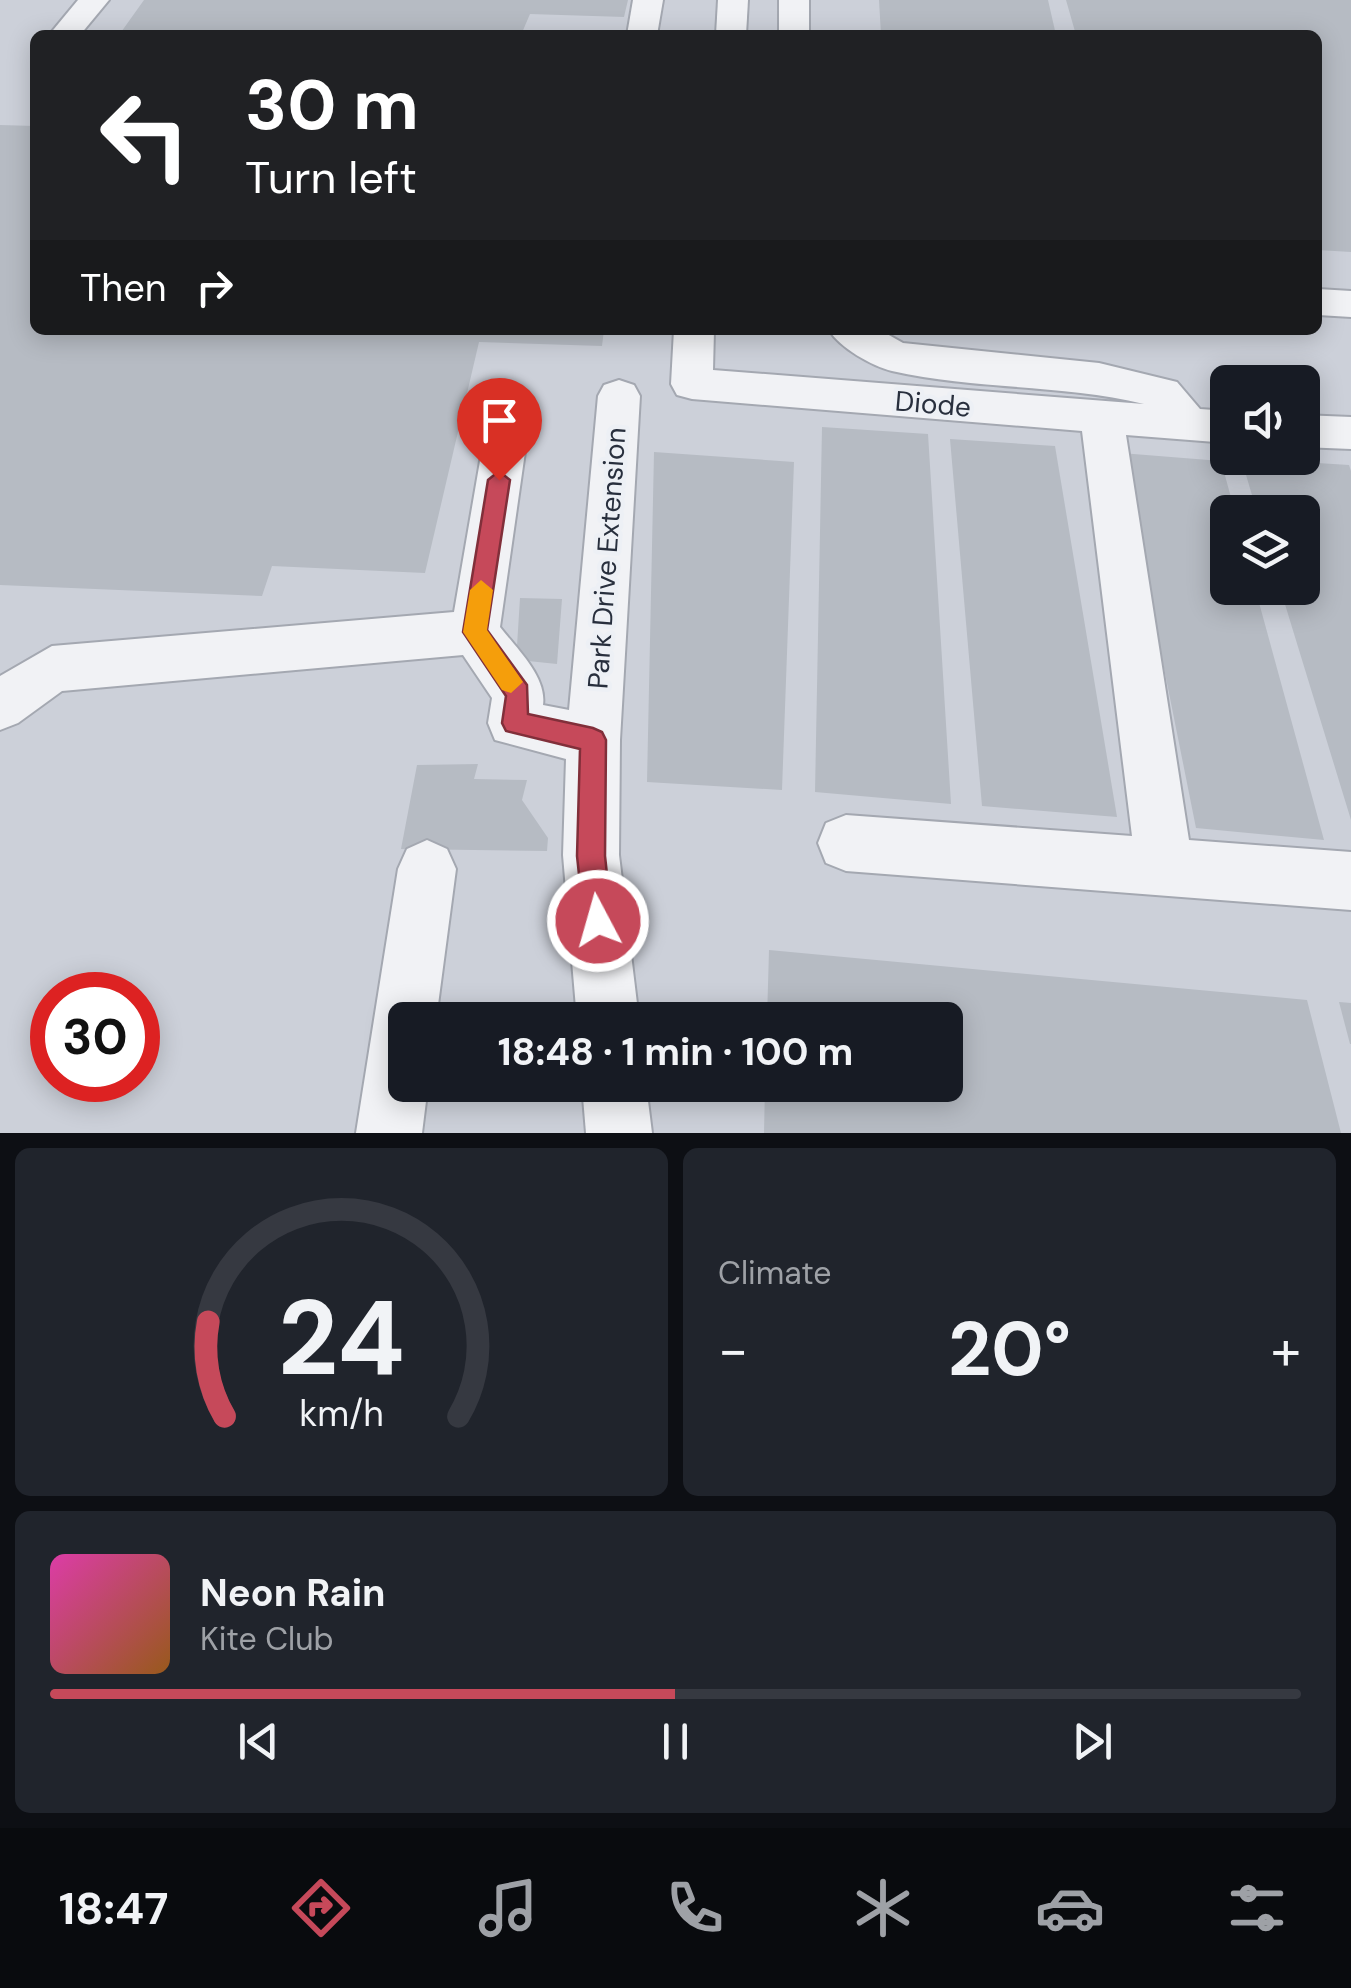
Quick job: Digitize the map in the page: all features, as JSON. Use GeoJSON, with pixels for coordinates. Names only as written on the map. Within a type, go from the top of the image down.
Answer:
{"type":"FeatureCollection","features":[{"type":"Feature","properties":{"kind":"street"},"geometry":{"type":"LineString","coordinates":[[68,30],[94,0]]}},
{"type":"Feature","properties":{"kind":"street"},"geometry":{"type":"LineString","coordinates":[[643,30],[648,0]]}},
{"type":"Feature","properties":{"kind":"street"},"geometry":{"type":"LineString","coordinates":[[731,30],[733,0]]}},
{"type":"Feature","properties":{"kind":"street"},"geometry":{"type":"LineString","coordinates":[[794,0],[794,30]]}},
{"type":"Feature","properties":{"kind":"street"},"geometry":{"type":"LineString","coordinates":[[1322,302],[1351,304]]}},
{"type":"Feature","properties":{"kind":"street","name":"Diode"},"geometry":{"type":"LineString","coordinates":[[694,335],[692,384],[1209,426]]}},
{"type":"Feature","properties":{"kind":"street"},"geometry":{"type":"LineString","coordinates":[[857,335],[895,358],[1099,378],[1162,393],[1209,426]]}},
{"type":"Feature","properties":{"kind":"street","name":"Park Drive Extension"},"geometry":{"type":"LineString","coordinates":[[606,1002],[591,856],[593,740],[618,396]]}},
{"type":"Feature","properties":{"kind":"street"},"geometry":{"type":"LineString","coordinates":[[511,403],[474,632],[519,693],[514,723],[593,740]]}},
{"type":"Feature","properties":{"kind":"street"},"geometry":{"type":"LineString","coordinates":[[1102,418],[1164,866]]}},
{"type":"Feature","properties":{"kind":"street"},"geometry":{"type":"LineString","coordinates":[[1320,432],[1351,433]]}},
{"type":"Feature","properties":{"kind":"street"},"geometry":{"type":"LineString","coordinates":[[0,706],[52,669],[474,632]]}},
{"type":"Feature","properties":{"kind":"street"},"geometry":{"type":"LineString","coordinates":[[846,843],[1351,881]]}},
{"type":"Feature","properties":{"kind":"street"},"geometry":{"type":"LineString","coordinates":[[408,1002],[427,869]]}},
{"type":"Feature","properties":{"kind":"street"},"geometry":{"type":"LineString","coordinates":[[390,1133],[394,1102]]}},
{"type":"Feature","properties":{"kind":"street"},"geometry":{"type":"LineString","coordinates":[[616,1102],[620,1133]]}},
{"type":"Feature","properties":{"kind":"shaded area"},"geometry":{"type":"Polygon","coordinates":[[[0,0],[1351,0],[1351,1133],[0,1133],[0,0]]]}},
{"type":"Feature","properties":{"kind":"building"},"geometry":{"type":"Polygon","coordinates":[[[144,0],[628,0],[624,17],[530,14],[523,30],[123,30],[144,0]]]}},
{"type":"Feature","properties":{"kind":"building"},"geometry":{"type":"Polygon","coordinates":[[[879,0],[1048,0],[1055,30],[881,30],[879,0]]]}},
{"type":"Feature","properties":{"kind":"building"},"geometry":{"type":"Polygon","coordinates":[[[1066,0],[1351,0],[1351,252],[1322,250],[1322,30],[1075,30],[1066,0]]]}},
{"type":"Feature","properties":{"kind":"building"},"geometry":{"type":"Polygon","coordinates":[[[0,125],[30,126],[30,335],[603,335],[602,346],[479,342],[425,573],[272,566],[262,596],[0,585],[0,125]]]}},
{"type":"Feature","properties":{"kind":"building"},"geometry":{"type":"Polygon","coordinates":[[[822,427],[928,434],[951,804],[815,792],[822,427]]]}},
{"type":"Feature","properties":{"kind":"building"},"geometry":{"type":"Polygon","coordinates":[[[950,439],[1055,446],[1117,817],[982,806],[950,439]]]}},
{"type":"Feature","properties":{"kind":"building"},"geometry":{"type":"Polygon","coordinates":[[[654,452],[794,462],[782,790],[647,782],[654,452]]]}},
{"type":"Feature","properties":{"kind":"building"},"geometry":{"type":"Polygon","coordinates":[[[1121,453],[1210,460],[1210,475],[1225,475],[1230,495],[1210,495],[1210,605],[1260,605],[1324,840],[1196,828],[1121,453]]]}},
{"type":"Feature","properties":{"kind":"building"},"geometry":{"type":"Polygon","coordinates":[[[1320,463],[1349,465],[1351,471],[1351,820],[1285,605],[1320,605],[1320,495],[1252,495],[1246,475],[1320,475],[1320,463]]]}},
{"type":"Feature","properties":{"kind":"building"},"geometry":{"type":"Polygon","coordinates":[[[520,598],[562,599],[557,664],[528,661],[517,646],[520,598]]]}},
{"type":"Feature","properties":{"kind":"building"},"geometry":{"type":"Polygon","coordinates":[[[478,764],[474,779],[527,780],[522,800],[548,838],[547,851],[401,849],[417,765],[478,764]]]}},
{"type":"Feature","properties":{"kind":"building"},"geometry":{"type":"Polygon","coordinates":[[[769,950],[1307,1000],[1341,1133],[764,1133],[765,1102],[963,1102],[963,1002],[768,1002],[769,950]]]}},
{"type":"Feature","properties":{"kind":"building"},"geometry":{"type":"Polygon","coordinates":[[[1339,1002],[1351,1003],[1351,1044],[1350,1044],[1339,1002]]]}},
{"type":"Feature","properties":{"kind":"slow traffic"},"geometry":{"type":"LineString","coordinates":[[481,590],[474,632],[511,682]]}},
{"type":"Feature","properties":{"kind":"route"},"geometry":{"type":"LineString","coordinates":[[499,480],[474,632],[519,693],[514,723],[593,740],[591,856],[598,921]]}}]}
